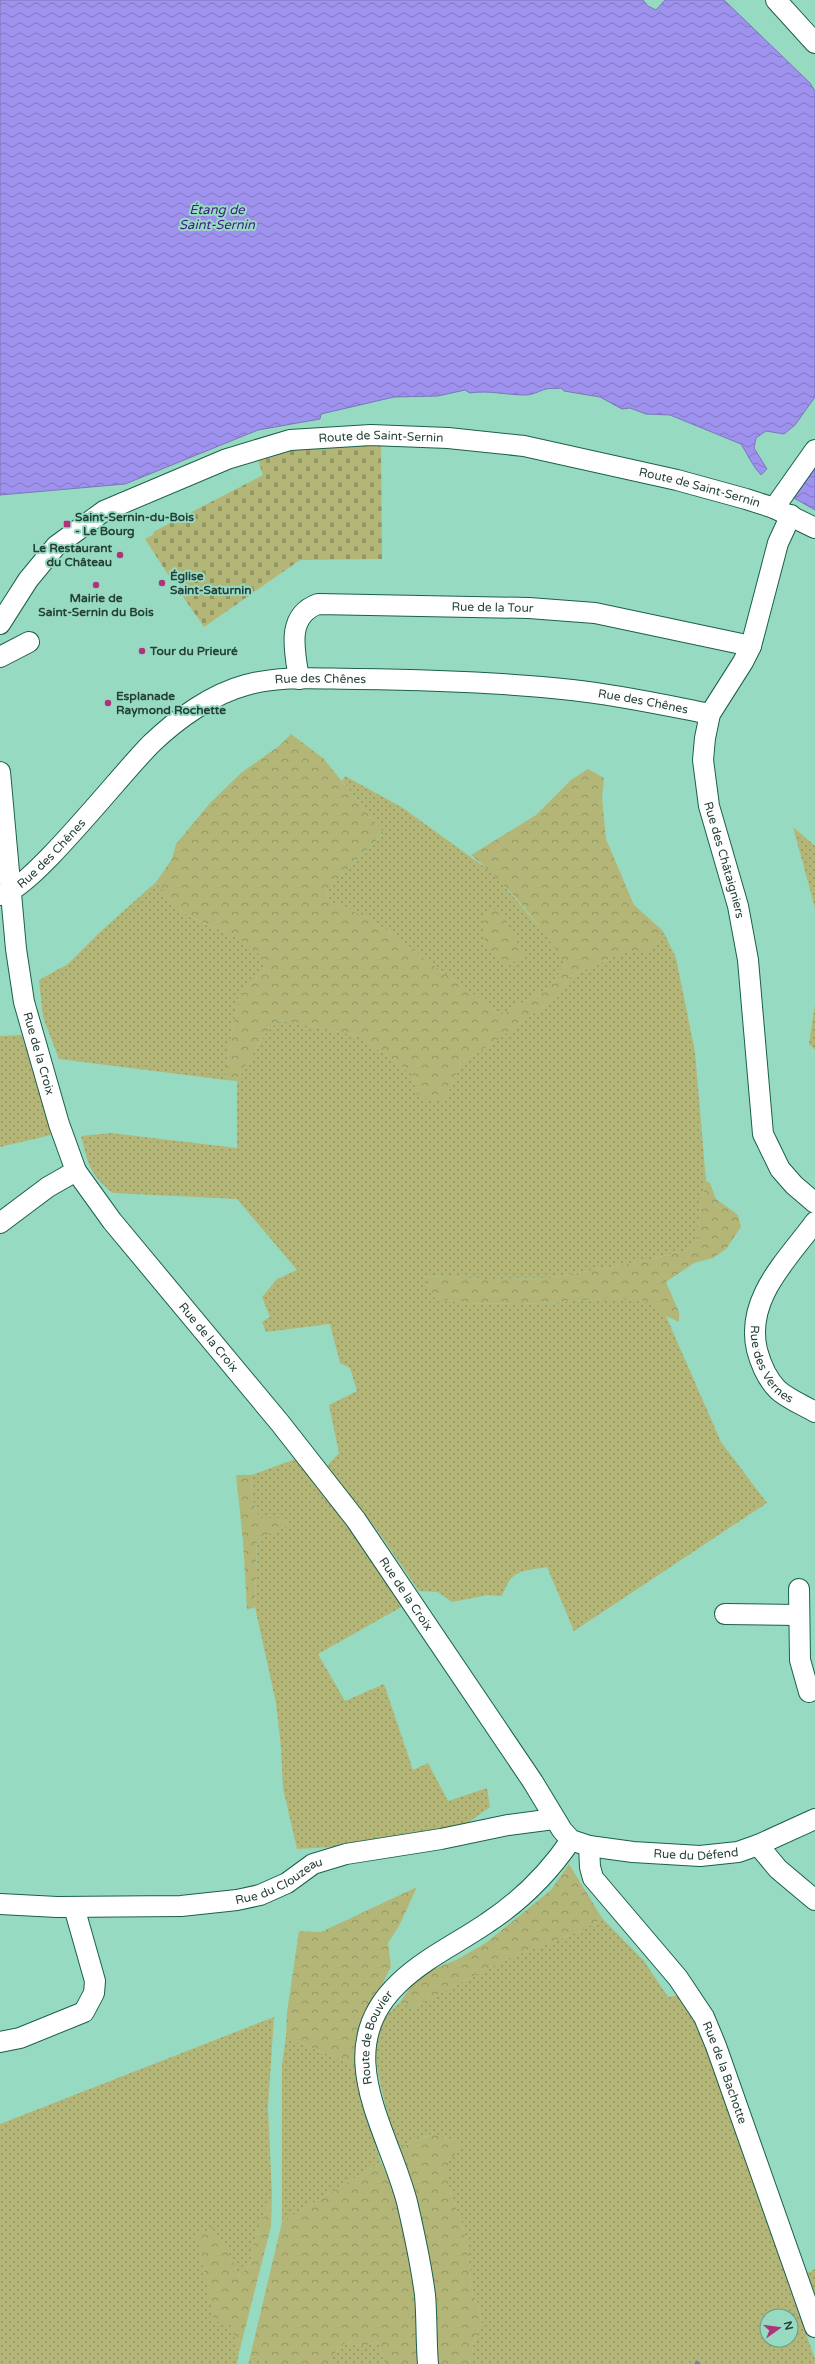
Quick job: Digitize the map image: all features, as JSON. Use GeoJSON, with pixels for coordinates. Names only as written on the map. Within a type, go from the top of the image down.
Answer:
{"type":"FeatureCollection","features":[{"type":"Feature","properties":{"kind":"street"},"geometry":{"type":"LineString","coordinates":[[776,0],[815,43]]}},
{"type":"Feature","properties":{"kind":"street","name":"Route de Saint-Sernin"},"geometry":{"type":"LineString","coordinates":[[0,624],[28,580],[56,546],[104,511],[227,459],[290,440],[371,435],[448,438],[524,446],[677,480],[782,512],[815,528]]}},
{"type":"Feature","properties":{"kind":"street","name":"Rue des Châtaigniers"},"geometry":{"type":"LineString","coordinates":[[815,450],[782,512],[778,543],[751,646],[744,662],[710,714],[704,738],[705,781],[717,836],[738,906],[748,960],[763,1134],[780,1169],[794,1185],[815,1203]]}},
{"type":"Feature","properties":{"kind":"street","name":"Rue de la Tour"},"geometry":{"type":"LineString","coordinates":[[299,679],[293,637],[297,623],[304,612],[310,607],[318,604],[529,608],[595,613],[751,646]]}},
{"type":"Feature","properties":{"kind":"street"},"geometry":{"type":"LineString","coordinates":[[0,657],[29,642]]}},
{"type":"Feature","properties":{"kind":"street","name":"Rue des Chênes"},"geometry":{"type":"LineString","coordinates":[[5,894],[42,863],[153,742],[171,727],[225,692],[265,681],[299,679],[444,681],[572,690],[710,714]]}},
{"type":"Feature","properties":{"kind":"street","name":"Rue de la Croix"},"geometry":{"type":"LineString","coordinates":[[0,772],[5,894],[16,949],[24,1002],[59,1124],[76,1170],[112,1221],[280,1423],[356,1520],[533,1782],[554,1819],[580,1843]]}},
{"type":"Feature","properties":{"kind":"street"},"geometry":{"type":"LineString","coordinates":[[0,1223],[48,1187],[76,1170]]}},
{"type":"Feature","properties":{"kind":"street","name":"Rue des Vernes"},"geometry":{"type":"LineString","coordinates":[[815,1222],[763,1292],[754,1325],[760,1361],[769,1379],[779,1391],[815,1412]]}},
{"type":"Feature","properties":{"kind":"street"},"geometry":{"type":"LineString","coordinates":[[799,1589],[798,1615],[807,1634],[800,1660],[809,1692]]}},
{"type":"Feature","properties":{"kind":"street"},"geometry":{"type":"LineString","coordinates":[[725,1614],[798,1615]]}},
{"type":"Feature","properties":{"kind":"street","name":"Rue du Clouzeau"},"geometry":{"type":"LineString","coordinates":[[0,1904],[74,1907],[181,1906],[237,1900],[260,1895],[287,1883],[313,1864],[346,1854],[441,1839],[508,1825],[554,1819]]}},
{"type":"Feature","properties":{"kind":"street","name":"Rue du Défend"},"geometry":{"type":"LineString","coordinates":[[580,1843],[633,1852],[700,1856],[738,1852],[758,1845],[815,1819]]}},
{"type":"Feature","properties":{"kind":"street","name":"Rue de la Bachotte"},"geometry":{"type":"LineString","coordinates":[[580,1843],[599,1887],[678,1978],[704,2017],[716,2046],[815,2327]]}},
{"type":"Feature","properties":{"kind":"street","name":"Route de Bouvier"},"geometry":{"type":"LineString","coordinates":[[428,2364],[425,2296],[406,2201],[370,2099],[365,2060],[368,2032],[377,2008],[390,1991],[414,1968],[486,1924],[525,1896],[551,1868],[580,1843]]}},
{"type":"Feature","properties":{"kind":"street"},"geometry":{"type":"LineString","coordinates":[[758,1845],[778,1869],[815,1900]]}},
{"type":"Feature","properties":{"kind":"street"},"geometry":{"type":"LineString","coordinates":[[0,2042],[20,2038],[84,2012],[94,1993],[95,1981],[74,1907]]}},
{"type":"Feature","properties":{"kind":"green space"},"geometry":{"type":"Polygon","coordinates":[[[338,444],[381,445],[382,559],[300,560],[204,627],[179,591],[183,588],[175,576],[171,579],[145,539],[154,534],[153,532],[263,475],[258,460],[299,448],[338,444]]]}},
{"type":"Feature","properties":{"kind":"green space"},"geometry":{"type":"Polygon","coordinates":[[[291,734],[323,758],[384,833],[327,890],[329,901],[371,919],[501,1015],[548,988],[566,965],[523,906],[498,879],[471,855],[536,815],[571,780],[588,769],[604,778],[602,798],[606,839],[634,905],[663,931],[650,952],[624,952],[571,976],[558,996],[497,1040],[461,1063],[446,1097],[433,1102],[417,1094],[412,1074],[359,1036],[279,1020],[263,1036],[237,1081],[226,1080],[230,1042],[239,997],[267,967],[253,948],[229,934],[180,910],[170,901],[156,882],[172,859],[176,844],[210,803],[241,773],[279,746],[291,734]]]}},
{"type":"Feature","properties":{"kind":"green space"},"geometry":{"type":"Polygon","coordinates":[[[345,776],[403,808],[494,874],[549,938],[566,965],[548,988],[501,1015],[371,919],[329,901],[327,890],[384,833],[342,781],[345,776]]]}},
{"type":"Feature","properties":{"kind":"green space"},"geometry":{"type":"Polygon","coordinates":[[[793,827],[815,846],[815,908],[793,827]]]}},
{"type":"Feature","properties":{"kind":"green space"},"geometry":{"type":"Polygon","coordinates":[[[156,882],[180,910],[241,940],[261,956],[267,967],[239,997],[230,1042],[226,1080],[59,1059],[43,1017],[39,980],[68,964],[99,933],[156,882]]]}},
{"type":"Feature","properties":{"kind":"green space"},"geometry":{"type":"Polygon","coordinates":[[[493,909],[503,915],[524,956],[509,965],[487,950],[483,933],[484,912],[493,909]]]}},
{"type":"Feature","properties":{"kind":"green space"},"geometry":{"type":"Polygon","coordinates":[[[663,931],[676,958],[695,1052],[706,1181],[700,1206],[697,1240],[686,1250],[648,1260],[550,1278],[487,1279],[424,1276],[435,1298],[464,1303],[522,1304],[610,1299],[651,1302],[666,1316],[721,1442],[767,1503],[574,1631],[547,1567],[518,1573],[509,1581],[502,1596],[488,1595],[452,1602],[438,1592],[419,1591],[377,1530],[327,1466],[339,1453],[329,1405],[357,1391],[350,1368],[340,1363],[330,1324],[266,1332],[262,1322],[270,1317],[262,1297],[277,1279],[297,1270],[237,1199],[113,1193],[105,1187],[91,1168],[81,1136],[111,1133],[237,1148],[237,1081],[263,1036],[279,1020],[359,1036],[412,1074],[417,1094],[446,1097],[461,1063],[497,1040],[558,996],[571,976],[624,952],[649,952],[663,931]]]}},
{"type":"Feature","properties":{"kind":"green space"},"geometry":{"type":"Polygon","coordinates":[[[815,1005],[815,1050],[809,1044],[815,1005]]]}},
{"type":"Feature","properties":{"kind":"green space"},"geometry":{"type":"Polygon","coordinates":[[[21,1035],[38,1078],[51,1135],[0,1147],[0,1036],[21,1035]]]}},
{"type":"Feature","properties":{"kind":"green space"},"geometry":{"type":"Polygon","coordinates":[[[706,1181],[710,1183],[716,1199],[738,1215],[741,1227],[726,1249],[713,1258],[694,1263],[666,1282],[679,1312],[679,1322],[666,1316],[651,1302],[636,1300],[610,1299],[522,1304],[464,1303],[435,1298],[424,1276],[487,1279],[550,1278],[648,1260],[686,1250],[697,1240],[700,1206],[706,1181]]]}},
{"type":"Feature","properties":{"kind":"green space"},"geometry":{"type":"Polygon","coordinates":[[[298,1458],[344,1518],[405,1605],[318,1654],[345,1701],[384,1684],[413,1770],[428,1763],[448,1801],[487,1788],[490,1807],[466,1824],[331,1847],[297,1849],[283,1788],[281,1748],[276,1703],[255,1607],[257,1539],[288,1525],[285,1518],[259,1518],[251,1495],[252,1475],[298,1458]]]}},
{"type":"Feature","properties":{"kind":"green space"},"geometry":{"type":"Polygon","coordinates":[[[236,1475],[252,1475],[251,1495],[259,1518],[285,1518],[288,1525],[257,1539],[255,1607],[247,1610],[243,1541],[236,1475]]]}},
{"type":"Feature","properties":{"kind":"green space"},"geometry":{"type":"Polygon","coordinates":[[[569,1864],[602,1918],[583,1930],[509,1958],[413,2007],[400,2002],[419,1975],[458,1959],[487,1942],[551,1890],[569,1864]]]}},
{"type":"Feature","properties":{"kind":"green space"},"geometry":{"type":"Polygon","coordinates":[[[417,1887],[399,1926],[388,1943],[391,1967],[367,2013],[359,2067],[286,2037],[287,2012],[299,1931],[321,1932],[417,1887]]]}},
{"type":"Feature","properties":{"kind":"green space"},"geometry":{"type":"Polygon","coordinates":[[[602,1918],[644,1961],[668,1997],[679,1995],[697,2023],[797,2308],[759,2308],[759,2348],[799,2348],[799,2313],[815,2359],[815,2364],[470,2364],[474,2341],[482,2321],[479,2305],[473,2295],[465,2233],[449,2187],[449,2160],[455,2140],[442,2138],[434,2133],[398,2148],[381,2088],[376,2054],[376,2040],[380,2024],[400,2002],[413,2007],[509,1958],[583,1930],[602,1918]]]}},
{"type":"Feature","properties":{"kind":"green space"},"geometry":{"type":"Polygon","coordinates":[[[274,2017],[268,2107],[272,2195],[256,2235],[249,2267],[239,2276],[223,2243],[200,2253],[208,2284],[230,2322],[234,2332],[239,2353],[237,2364],[0,2364],[0,2124],[274,2017]]]}},
{"type":"Feature","properties":{"kind":"green space"},"geometry":{"type":"Polygon","coordinates":[[[286,2037],[359,2067],[360,2096],[381,2162],[282,2222],[282,2064],[286,2037]]]}},
{"type":"Feature","properties":{"kind":"green space"},"geometry":{"type":"Polygon","coordinates":[[[435,2133],[442,2138],[455,2140],[462,2147],[449,2160],[449,2187],[465,2233],[473,2295],[479,2305],[482,2321],[474,2341],[470,2364],[436,2364],[398,2148],[435,2133]]]}},
{"type":"Feature","properties":{"kind":"green space"},"geometry":{"type":"Polygon","coordinates":[[[381,2162],[399,2201],[417,2291],[422,2364],[385,2364],[378,2342],[363,2346],[345,2343],[333,2355],[333,2364],[277,2364],[250,2357],[282,2222],[381,2162]]]}},
{"type":"Feature","properties":{"kind":"green space"},"geometry":{"type":"Polygon","coordinates":[[[272,2195],[271,2226],[239,2353],[231,2325],[214,2321],[197,2236],[213,2227],[216,2239],[223,2243],[239,2276],[249,2267],[256,2235],[272,2195]]]}},
{"type":"Feature","properties":{"kind":"green space"},"geometry":{"type":"Polygon","coordinates":[[[815,2269],[815,2300],[806,2274],[815,2269]]]}},
{"type":"Feature","properties":{"kind":"green space"},"geometry":{"type":"Polygon","coordinates":[[[378,2342],[385,2364],[333,2364],[333,2355],[345,2343],[363,2346],[378,2342]]]}},
{"type":"Feature","properties":{"kind":"green space"},"geometry":{"type":"Polygon","coordinates":[[[250,2357],[276,2363],[277,2364],[248,2364],[250,2357]]]}},
{"type":"Feature","properties":{"kind":"water","name":"Étang de Saint-Sernin"},"geometry":{"type":"Polygon","coordinates":[[[0,0],[643,0],[648,6],[656,10],[665,0],[724,0],[810,83],[815,91],[815,397],[795,425],[784,434],[766,431],[756,438],[754,448],[767,469],[761,475],[741,444],[670,415],[646,414],[630,408],[622,409],[600,397],[564,391],[561,388],[546,389],[528,395],[484,392],[470,393],[465,390],[438,396],[394,397],[321,414],[320,419],[258,430],[125,484],[0,495],[0,0]]]}},
{"type":"Feature","properties":{"kind":"water"},"geometry":{"type":"Polygon","coordinates":[[[815,466],[815,510],[794,498],[815,466]]]}},
{"type":"Feature","properties":{"kind":"place","name":"Saint-Sernin-du-Bois - Le Bourg"},"geometry":{"type":"Point","coordinates":[67,524]}},
{"type":"Feature","properties":{"kind":"place","name":"Le Restaurant du Château"},"geometry":{"type":"Point","coordinates":[120,555]}},
{"type":"Feature","properties":{"kind":"place","name":"Église Saint-Saturnin"},"geometry":{"type":"Point","coordinates":[162,583]}},
{"type":"Feature","properties":{"kind":"place","name":"Mairie de Saint-Sernin du Bois"},"geometry":{"type":"Point","coordinates":[96,585]}},
{"type":"Feature","properties":{"kind":"place","name":"Tour du Prieuré"},"geometry":{"type":"Point","coordinates":[142,651]}},
{"type":"Feature","properties":{"kind":"place","name":"Esplanade Raymond Rochette"},"geometry":{"type":"Point","coordinates":[108,703]}}]}
